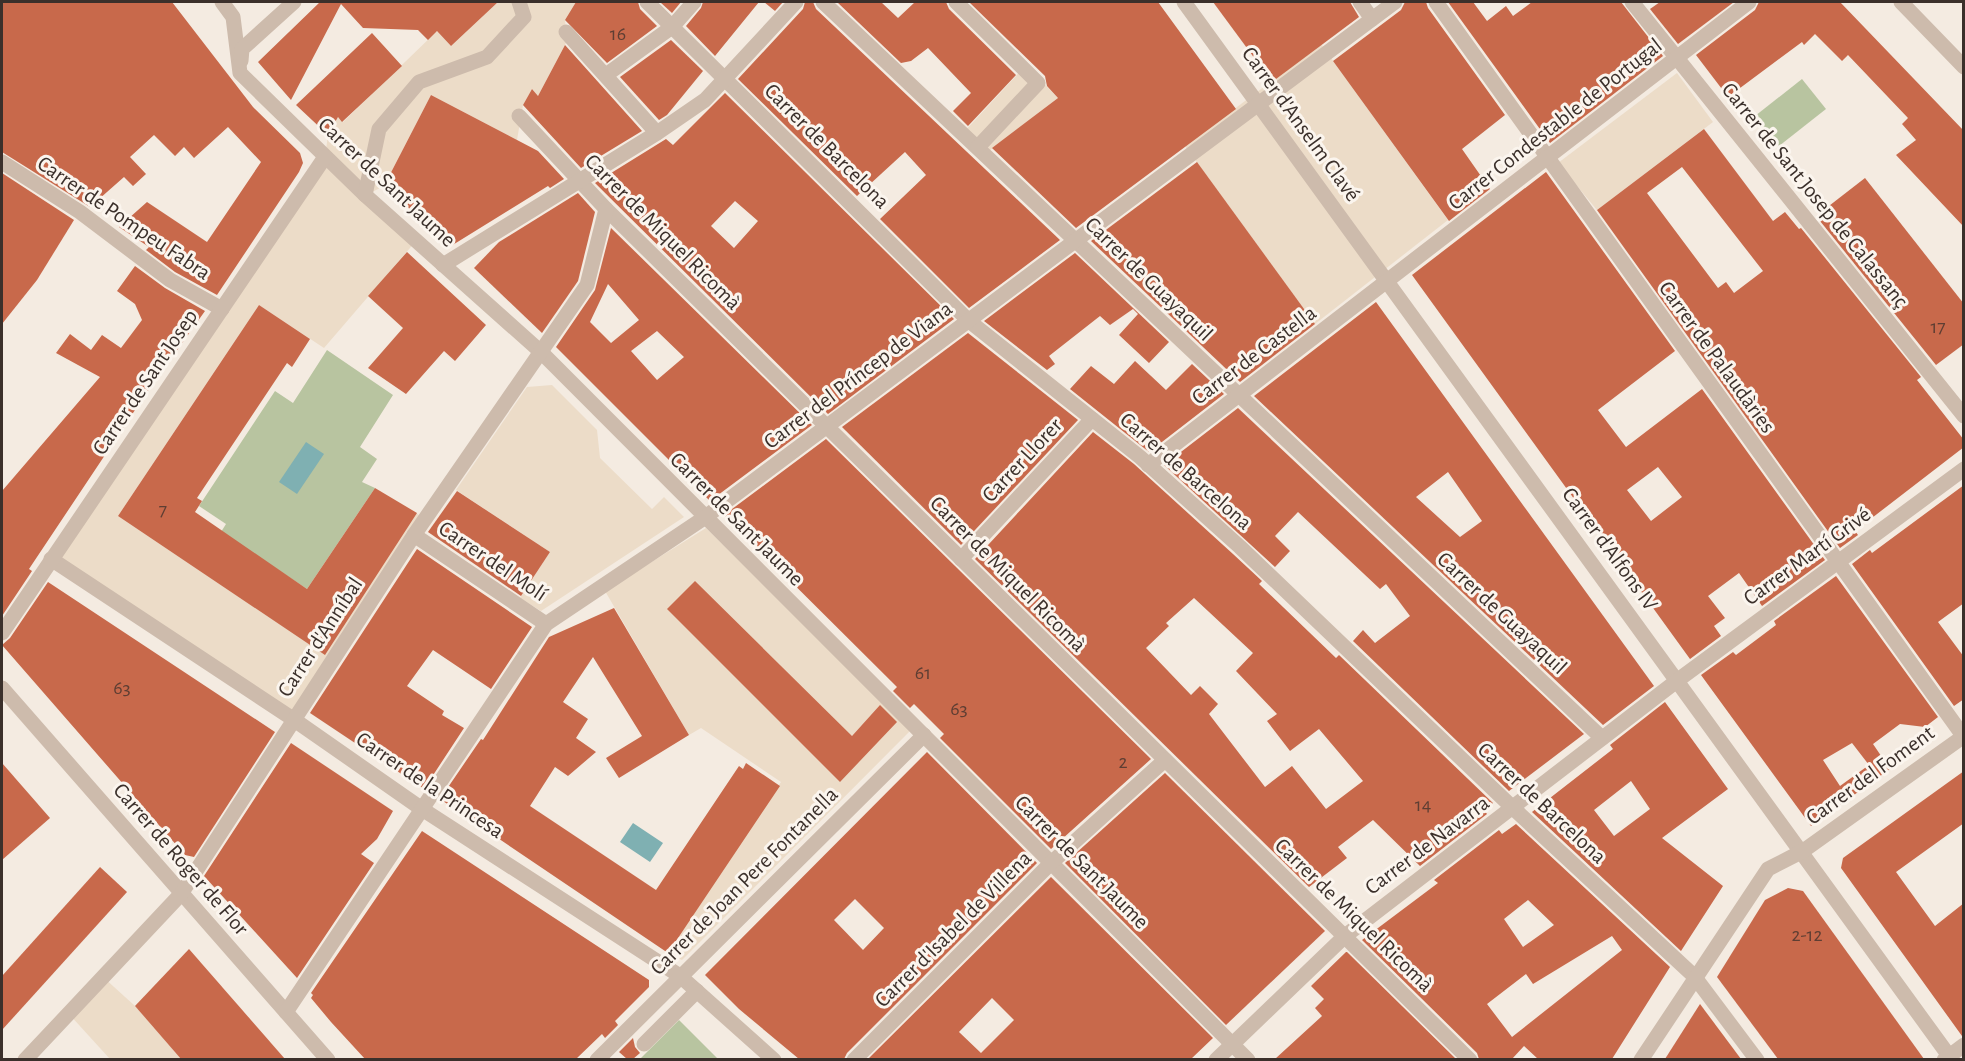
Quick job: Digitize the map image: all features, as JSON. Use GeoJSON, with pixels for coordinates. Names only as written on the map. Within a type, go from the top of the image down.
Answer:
{"type":"FeatureCollection","features":[{"type":"Feature","properties":{"kind":"street"},"geometry":{"type":"LineString","coordinates":[[222,2],[233,17],[240,73]]}},
{"type":"Feature","properties":{"kind":"street"},"geometry":{"type":"LineString","coordinates":[[240,73],[242,49],[294,2]]}},
{"type":"Feature","properties":{"kind":"street"},"geometry":{"type":"LineString","coordinates":[[365,195],[379,129],[419,81],[487,57],[524,17],[519,2]]}},
{"type":"Feature","properties":{"kind":"street","name":"Carrer de Barcelona"},"geometry":{"type":"LineString","coordinates":[[647,2],[727,78],[969,321],[1148,465],[1240,547],[1513,808],[1694,976],[1757,1059]]}},
{"type":"Feature","properties":{"kind":"street"},"geometry":{"type":"LineString","coordinates":[[606,75],[672,27],[694,2]]}},
{"type":"Feature","properties":{"kind":"street"},"geometry":{"type":"LineString","coordinates":[[443,265],[657,133],[705,100],[796,2]]}},
{"type":"Feature","properties":{"kind":"street","name":"Carrer de Guayaquil"},"geometry":{"type":"LineString","coordinates":[[823,2],[1602,738]]}},
{"type":"Feature","properties":{"kind":"street"},"geometry":{"type":"LineString","coordinates":[[956,2],[1038,83],[978,147]]}},
{"type":"Feature","properties":{"kind":"street","name":"Carrer d'Anselm Clavé"},"geometry":{"type":"LineString","coordinates":[[1184,2],[1384,277]]}},
{"type":"Feature","properties":{"kind":"street"},"geometry":{"type":"LineString","coordinates":[[1360,2],[1372,19]]}},
{"type":"Feature","properties":{"kind":"street","name":"Carrer del Príncep de Viana"},"geometry":{"type":"LineString","coordinates":[[546,624],[704,518],[1395,2]]}},
{"type":"Feature","properties":{"kind":"street","name":"Carrer de Palaudàries"},"geometry":{"type":"LineString","coordinates":[[1436,2],[1963,736]]}},
{"type":"Feature","properties":{"kind":"street","name":"Carrer de Sant Josep de Calassanç"},"geometry":{"type":"LineString","coordinates":[[1632,2],[1964,417]]}},
{"type":"Feature","properties":{"kind":"street","name":"Carrer Condestable de Portugal"},"geometry":{"type":"LineString","coordinates":[[1384,277],[1548,159],[1749,2]]}},
{"type":"Feature","properties":{"kind":"street"},"geometry":{"type":"LineString","coordinates":[[1901,2],[1964,67]]}},
{"type":"Feature","properties":{"kind":"street"},"geometry":{"type":"LineString","coordinates":[[566,32],[657,133]]}},
{"type":"Feature","properties":{"kind":"street","name":"Carrer de Sant Jaume"},"geometry":{"type":"LineString","coordinates":[[240,73],[365,195],[541,352],[704,518],[1248,1059]]}},
{"type":"Feature","properties":{"kind":"street","name":"Carrer de Miquel Ricomà"},"geometry":{"type":"LineString","coordinates":[[519,116],[606,209],[1470,1059]]}},
{"type":"Feature","properties":{"kind":"street","name":"Carrer de Sant Josep"},"geometry":{"type":"LineString","coordinates":[[2,633],[325,157]]}},
{"type":"Feature","properties":{"kind":"street","name":"Carrer de Pompeu Fabra"},"geometry":{"type":"LineString","coordinates":[[8,161],[170,280],[222,309]]}},
{"type":"Feature","properties":{"kind":"street","name":"Carrer d'Anníbal"},"geometry":{"type":"LineString","coordinates":[[25,1059],[181,894],[414,535],[587,285],[606,209]]}},
{"type":"Feature","properties":{"kind":"street","name":"Carrer de Castella"},"geometry":{"type":"LineString","coordinates":[[1148,465],[1384,277]]}},
{"type":"Feature","properties":{"kind":"street","name":"Carrer d'Alfons IV"},"geometry":{"type":"LineString","coordinates":[[1384,277],[1803,851],[1948,1058]]}},
{"type":"Feature","properties":{"kind":"street","name":"Carrer Llorer"},"geometry":{"type":"LineString","coordinates":[[961,559],[1092,419]]}},
{"type":"Feature","properties":{"kind":"street","name":"Carrer Martí Grivé"},"geometry":{"type":"LineString","coordinates":[[1678,680],[1964,469]]}},
{"type":"Feature","properties":{"kind":"street","name":"Carrer del Molí"},"geometry":{"type":"LineString","coordinates":[[414,535],[546,624]]}},
{"type":"Feature","properties":{"kind":"street","name":"Carrer de la Princesa"},"geometry":{"type":"LineString","coordinates":[[51,559],[293,719],[422,809],[680,976],[774,1059]]}},
{"type":"Feature","properties":{"kind":"street"},"geometry":{"type":"LineString","coordinates":[[286,1012],[546,624]]}},
{"type":"Feature","properties":{"kind":"street","name":"Carrer de Navarra"},"geometry":{"type":"LineString","coordinates":[[1216,1059],[1345,936],[1678,680]]}},
{"type":"Feature","properties":{"kind":"street","name":"Carrer de Roger de Flor"},"geometry":{"type":"LineString","coordinates":[[2,688],[328,1059]]}},
{"type":"Feature","properties":{"kind":"street","name":"Carrer de Joan Pere Fontanella"},"geometry":{"type":"LineString","coordinates":[[597,1059],[924,735]]}},
{"type":"Feature","properties":{"kind":"street","name":"Carrer del Foment"},"geometry":{"type":"LineString","coordinates":[[1641,1059],[1694,976],[1768,869],[1803,851],[1963,736]]}},
{"type":"Feature","properties":{"kind":"street","name":"Carrer d'Isabel de Villena"},"geometry":{"type":"LineString","coordinates":[[854,1059],[1051,863],[1165,760]]}},
{"type":"Feature","properties":{"kind":"street"},"geometry":{"type":"LineString","coordinates":[[644,1044],[697,991]]}},
{"type":"Feature","properties":{"kind":"street"},"geometry":{"type":"LineString","coordinates":[[1948,1058],[1964,1045]]}},
{"type":"Feature","properties":{"kind":"green space"},"geometry":{"type":"Polygon","coordinates":[[[1802,79],[1826,109],[1779,146],[1755,116],[1802,79]]]}},
{"type":"Feature","properties":{"kind":"green space"},"geometry":{"type":"Polygon","coordinates":[[[327,350],[393,395],[360,447],[377,459],[362,482],[375,488],[307,589],[221,532],[226,524],[199,506],[275,391],[293,403],[327,350]]]}},
{"type":"Feature","properties":{"kind":"green space"},"geometry":{"type":"Polygon","coordinates":[[[679,1020],[718,1059],[640,1059],[679,1020]]]}},
{"type":"Feature","properties":{"kind":"shaded area"},"geometry":{"type":"Polygon","coordinates":[[[498,2],[576,2],[565,20],[567,41],[538,96],[532,89],[523,105],[517,140],[431,95],[384,186],[366,195],[416,241],[324,348],[259,305],[118,516],[320,651],[413,511],[425,519],[293,719],[51,559],[325,157],[328,135],[338,117],[343,122],[437,31],[451,46],[498,2]]]}},
{"type":"Feature","properties":{"kind":"shaded area"},"geometry":{"type":"Polygon","coordinates":[[[1321,44],[1448,220],[1315,324],[1185,146],[1321,44]]]}},
{"type":"Feature","properties":{"kind":"shaded area"},"geometry":{"type":"Polygon","coordinates":[[[1026,65],[1058,98],[985,154],[963,133],[1026,65]]]}},
{"type":"Feature","properties":{"kind":"shaded area"},"geometry":{"type":"Polygon","coordinates":[[[1677,73],[1713,122],[1597,210],[1558,163],[1677,73]]]}},
{"type":"Feature","properties":{"kind":"shaded area"},"geometry":{"type":"Polygon","coordinates":[[[552,385],[597,430],[600,458],[652,509],[664,497],[684,517],[541,611],[520,598],[550,552],[456,490],[527,387],[552,385]]]}},
{"type":"Feature","properties":{"kind":"shaded area"},"geometry":{"type":"Polygon","coordinates":[[[706,528],[912,729],[682,960],[668,953],[781,782],[701,728],[689,735],[605,591],[706,528]],[[877,709],[852,736],[867,752],[886,718],[877,709]]]}},
{"type":"Feature","properties":{"kind":"shaded area"},"geometry":{"type":"Polygon","coordinates":[[[103,977],[135,1006],[181,1059],[110,1059],[69,1014],[103,977]]]}},
{"type":"Feature","properties":{"kind":"water"},"geometry":{"type":"Polygon","coordinates":[[[306,442],[324,454],[297,494],[279,482],[306,442]]]}},
{"type":"Feature","properties":{"kind":"water"},"geometry":{"type":"Polygon","coordinates":[[[633,823],[663,843],[650,862],[620,842],[633,823]]]}},
{"type":"Feature","properties":{"kind":"building"},"geometry":{"type":"Polygon","coordinates":[[[2,2],[172,2],[253,107],[300,153],[303,163],[299,172],[217,295],[175,272],[146,250],[149,247],[119,227],[147,202],[207,242],[261,162],[228,127],[194,158],[184,147],[175,156],[154,135],[130,157],[146,174],[133,186],[124,177],[90,207],[2,152],[2,2]]]}},
{"type":"Feature","properties":{"kind":"building"},"geometry":{"type":"Polygon","coordinates":[[[320,2],[498,2],[451,46],[437,31],[428,40],[418,30],[363,28],[341,4],[291,100],[258,62],[320,2]]]}},
{"type":"Feature","properties":{"kind":"building"},"geometry":{"type":"Polygon","coordinates":[[[576,2],[638,2],[640,9],[657,26],[607,63],[565,20],[576,2]]]}},
{"type":"Feature","properties":{"kind":"building"},"geometry":{"type":"Polygon","coordinates":[[[660,2],[681,2],[672,13],[660,2]]]}},
{"type":"Feature","properties":{"kind":"building"},"geometry":{"type":"Polygon","coordinates":[[[703,2],[759,2],[715,56],[686,26],[701,8],[703,2]]]}},
{"type":"Feature","properties":{"kind":"building"},"geometry":{"type":"Polygon","coordinates":[[[764,2],[783,2],[775,11],[764,2]]]}},
{"type":"Feature","properties":{"kind":"building"},"geometry":{"type":"Polygon","coordinates":[[[805,2],[813,2],[816,9],[1060,240],[969,308],[880,219],[926,175],[905,152],[857,196],[738,79],[803,9],[805,2]]]}},
{"type":"Feature","properties":{"kind":"building"},"geometry":{"type":"Polygon","coordinates":[[[837,2],[881,2],[898,18],[915,2],[946,2],[949,9],[1016,75],[968,126],[953,111],[971,93],[928,48],[911,61],[901,63],[837,2]]]}},
{"type":"Feature","properties":{"kind":"building"},"geometry":{"type":"Polygon","coordinates":[[[969,2],[1158,2],[1236,109],[1076,228],[992,148],[1058,98],[1047,86],[1045,76],[969,2]]]}},
{"type":"Feature","properties":{"kind":"building"},"geometry":{"type":"Polygon","coordinates":[[[1213,2],[1350,2],[1359,17],[1272,82],[1213,2]]]}},
{"type":"Feature","properties":{"kind":"building"},"geometry":{"type":"Polygon","coordinates":[[[1405,2],[1426,2],[1505,115],[1462,149],[1490,189],[1449,221],[1333,61],[1401,10],[1405,2]]]}},
{"type":"Feature","properties":{"kind":"building"},"geometry":{"type":"Polygon","coordinates":[[[1448,2],[1473,2],[1487,21],[1506,6],[1513,16],[1532,2],[1621,2],[1663,56],[1550,143],[1448,2]]]}},
{"type":"Feature","properties":{"kind":"building"},"geometry":{"type":"Polygon","coordinates":[[[1660,2],[1734,2],[1678,44],[1650,9],[1660,2]]]}},
{"type":"Feature","properties":{"kind":"building"},"geometry":{"type":"Polygon","coordinates":[[[1759,2],[1840,2],[1964,131],[1964,227],[1896,155],[1916,140],[1902,124],[1908,118],[1848,55],[1842,61],[1815,34],[1804,45],[1802,42],[1728,97],[1696,55],[1755,10],[1759,2]]]}},
{"type":"Feature","properties":{"kind":"building"},"geometry":{"type":"Polygon","coordinates":[[[372,33],[402,66],[342,122],[338,117],[328,135],[296,105],[372,33]]]}},
{"type":"Feature","properties":{"kind":"building"},"geometry":{"type":"Polygon","coordinates":[[[671,40],[703,71],[667,115],[659,120],[620,77],[671,40]]]}},
{"type":"Feature","properties":{"kind":"building"},"geometry":{"type":"Polygon","coordinates":[[[565,45],[642,131],[581,168],[523,105],[532,89],[538,96],[565,45]]]}},
{"type":"Feature","properties":{"kind":"building"},"geometry":{"type":"Polygon","coordinates":[[[725,93],[954,319],[828,414],[595,183],[666,139],[673,145],[725,93]],[[735,201],[711,226],[734,248],[758,221],[735,201]]]}},
{"type":"Feature","properties":{"kind":"building"},"geometry":{"type":"Polygon","coordinates":[[[431,95],[538,151],[564,179],[550,188],[548,186],[451,246],[384,186],[431,95]]]}},
{"type":"Feature","properties":{"kind":"building"},"geometry":{"type":"Polygon","coordinates":[[[1704,129],[1773,221],[1785,212],[1799,229],[1801,228],[1921,377],[1917,380],[1964,440],[1964,447],[1855,531],[1858,535],[1840,548],[1597,210],[1704,129]],[[1682,167],[1647,193],[1718,288],[1726,282],[1734,293],[1763,271],[1682,167]]]}},
{"type":"Feature","properties":{"kind":"building"},"geometry":{"type":"Polygon","coordinates":[[[1197,162],[1315,324],[1240,382],[1091,241],[1197,162]]]}},
{"type":"Feature","properties":{"kind":"building"},"geometry":{"type":"Polygon","coordinates":[[[1546,172],[1675,351],[1598,410],[1626,447],[1702,389],[1825,560],[1762,606],[1739,573],[1708,596],[1725,618],[1714,626],[1721,636],[1690,659],[1412,275],[1546,172]],[[1658,467],[1627,490],[1651,521],[1682,497],[1658,467]]]}},
{"type":"Feature","properties":{"kind":"building"},"geometry":{"type":"Polygon","coordinates":[[[2,173],[74,220],[37,280],[2,324],[2,173]]]}},
{"type":"Feature","properties":{"kind":"building"},"geometry":{"type":"Polygon","coordinates":[[[1865,178],[1964,304],[1964,344],[1936,365],[1816,216],[1865,178]]]}},
{"type":"Feature","properties":{"kind":"building"},"geometry":{"type":"Polygon","coordinates":[[[578,193],[595,212],[578,281],[542,333],[474,268],[499,242],[578,193]]]}},
{"type":"Feature","properties":{"kind":"building"},"geometry":{"type":"Polygon","coordinates":[[[611,228],[812,425],[710,501],[556,347],[595,290],[611,228]],[[608,284],[590,322],[611,343],[639,320],[608,284]],[[657,331],[631,351],[657,380],[684,357],[657,331]]]}},
{"type":"Feature","properties":{"kind":"building"},"geometry":{"type":"Polygon","coordinates":[[[407,252],[486,325],[455,361],[444,351],[406,394],[368,368],[403,328],[368,296],[407,252]]]}},
{"type":"Feature","properties":{"kind":"building"},"geometry":{"type":"Polygon","coordinates":[[[1075,253],[1169,342],[1149,363],[1119,335],[1138,314],[1133,309],[1110,325],[1100,316],[1049,356],[1055,364],[1047,370],[984,321],[1075,253]]]}},
{"type":"Feature","properties":{"kind":"building"},"geometry":{"type":"Polygon","coordinates":[[[135,266],[165,288],[205,311],[145,395],[29,569],[32,571],[2,616],[2,491],[100,377],[56,353],[70,334],[91,350],[102,335],[121,348],[142,320],[135,304],[117,291],[135,266]]]}},
{"type":"Feature","properties":{"kind":"building"},"geometry":{"type":"Polygon","coordinates":[[[1376,302],[1654,686],[1603,725],[1254,396],[1376,302]],[[1448,472],[1416,497],[1460,537],[1482,521],[1448,472]]]}},
{"type":"Feature","properties":{"kind":"building"},"geometry":{"type":"Polygon","coordinates":[[[259,305],[310,339],[292,367],[287,363],[197,498],[202,501],[195,512],[307,589],[375,488],[417,513],[325,655],[118,516],[259,305]]]}},
{"type":"Feature","properties":{"kind":"building"},"geometry":{"type":"Polygon","coordinates":[[[968,333],[1078,420],[961,545],[842,427],[968,333]]]}},
{"type":"Feature","properties":{"kind":"building"},"geometry":{"type":"Polygon","coordinates":[[[1135,361],[1166,390],[1192,364],[1224,394],[1149,452],[1070,389],[1091,366],[1114,384],[1135,361]]]}},
{"type":"Feature","properties":{"kind":"building"},"geometry":{"type":"Polygon","coordinates":[[[1238,408],[1584,734],[1509,791],[1353,641],[1363,630],[1375,643],[1410,616],[1386,584],[1380,589],[1298,512],[1275,536],[1290,551],[1275,567],[1164,465],[1238,408]]]}},
{"type":"Feature","properties":{"kind":"building"},"geometry":{"type":"Polygon","coordinates":[[[1093,432],[1134,464],[1233,554],[1262,581],[1259,584],[1336,658],[1339,655],[1493,803],[1484,810],[1487,814],[1420,866],[1373,820],[1338,847],[1347,858],[1309,887],[975,559],[1093,432]],[[1194,598],[1166,623],[1169,626],[1146,648],[1191,695],[1200,686],[1218,704],[1209,714],[1265,787],[1292,766],[1326,809],[1363,781],[1319,729],[1290,751],[1267,721],[1277,714],[1236,671],[1253,653],[1194,598]]]}},
{"type":"Feature","properties":{"kind":"building"},"geometry":{"type":"Polygon","coordinates":[[[826,439],[1151,759],[1051,849],[940,738],[944,734],[914,704],[910,708],[893,691],[897,687],[724,515],[826,439]]]}},
{"type":"Feature","properties":{"kind":"building"},"geometry":{"type":"Polygon","coordinates":[[[1964,485],[1964,603],[1938,622],[1964,657],[1964,699],[1954,706],[1852,564],[1870,550],[1872,553],[1964,485]]]}},
{"type":"Feature","properties":{"kind":"building"},"geometry":{"type":"Polygon","coordinates":[[[457,491],[550,552],[521,596],[428,532],[457,491]]]}},
{"type":"Feature","properties":{"kind":"building"},"geometry":{"type":"Polygon","coordinates":[[[417,549],[532,627],[491,689],[433,650],[407,686],[444,711],[442,715],[464,728],[424,789],[310,713],[417,549]]]}},
{"type":"Feature","properties":{"kind":"building"},"geometry":{"type":"Polygon","coordinates":[[[1836,576],[1938,717],[1925,727],[1900,724],[1873,744],[1890,769],[1811,826],[1701,675],[1733,652],[1736,655],[1776,625],[1774,621],[1836,576]],[[1852,743],[1823,760],[1840,786],[1869,765],[1852,743]]]}},
{"type":"Feature","properties":{"kind":"building"},"geometry":{"type":"Polygon","coordinates":[[[695,581],[852,736],[880,705],[897,722],[840,782],[667,609],[695,581]]]}},
{"type":"Feature","properties":{"kind":"building"},"geometry":{"type":"Polygon","coordinates":[[[48,582],[275,732],[194,857],[185,855],[2,645],[10,638],[48,582]]]}},
{"type":"Feature","properties":{"kind":"building"},"geometry":{"type":"Polygon","coordinates":[[[614,608],[689,735],[619,778],[606,758],[642,736],[593,657],[563,702],[588,719],[576,738],[596,752],[568,776],[555,767],[530,806],[656,890],[739,766],[743,769],[746,763],[780,786],[668,953],[440,799],[481,739],[483,740],[549,637],[614,608]]]}},
{"type":"Feature","properties":{"kind":"building"},"geometry":{"type":"Polygon","coordinates":[[[1665,702],[1728,789],[1662,838],[1723,886],[1681,951],[1532,812],[1613,749],[1610,745],[1665,702]],[[1631,781],[1594,810],[1614,836],[1650,809],[1631,781]]]}},
{"type":"Feature","properties":{"kind":"building"},"geometry":{"type":"Polygon","coordinates":[[[291,743],[393,811],[377,839],[361,854],[374,863],[297,978],[204,876],[291,743]]]}},
{"type":"Feature","properties":{"kind":"building"},"geometry":{"type":"Polygon","coordinates":[[[927,752],[1037,863],[847,1053],[844,1059],[799,1059],[739,1009],[705,975],[927,752]],[[855,899],[834,920],[863,950],[884,928],[855,899]]]}},
{"type":"Feature","properties":{"kind":"building"},"geometry":{"type":"Polygon","coordinates":[[[2,763],[50,818],[2,860],[2,763]]]}},
{"type":"Feature","properties":{"kind":"building"},"geometry":{"type":"Polygon","coordinates":[[[1964,771],[1964,823],[1896,872],[1935,926],[1964,903],[1962,1036],[1841,868],[1843,858],[1964,771]]]}},
{"type":"Feature","properties":{"kind":"building"},"geometry":{"type":"Polygon","coordinates":[[[1165,773],[1325,931],[1226,1025],[1065,863],[1165,773]]]}},
{"type":"Feature","properties":{"kind":"building"},"geometry":{"type":"Polygon","coordinates":[[[1516,824],[1670,967],[1612,1059],[1538,1059],[1524,1046],[1512,1059],[1479,1059],[1477,1053],[1362,940],[1438,883],[1434,880],[1499,830],[1502,834],[1516,824]],[[1528,900],[1504,919],[1523,947],[1554,925],[1528,900]],[[1612,936],[1533,984],[1526,974],[1487,1004],[1512,1037],[1622,950],[1612,936]]]}},
{"type":"Feature","properties":{"kind":"building"},"geometry":{"type":"Polygon","coordinates":[[[422,831],[649,980],[649,987],[615,1021],[618,1025],[605,1038],[602,1034],[576,1059],[365,1059],[331,1022],[311,998],[313,995],[311,993],[422,831]]]}},
{"type":"Feature","properties":{"kind":"building"},"geometry":{"type":"Polygon","coordinates":[[[100,867],[127,892],[2,1030],[2,976],[100,867]]]}},
{"type":"Feature","properties":{"kind":"building"},"geometry":{"type":"Polygon","coordinates":[[[1051,877],[1213,1038],[1191,1059],[868,1059],[1051,877]],[[992,998],[959,1032],[981,1053],[1014,1020],[992,998]]]}},
{"type":"Feature","properties":{"kind":"building"},"geometry":{"type":"Polygon","coordinates":[[[1788,888],[1803,891],[1924,1059],[1778,1059],[1717,977],[1765,900],[1788,888]]]}},
{"type":"Feature","properties":{"kind":"building"},"geometry":{"type":"Polygon","coordinates":[[[189,949],[285,1059],[181,1059],[135,1006],[189,949]]]}},
{"type":"Feature","properties":{"kind":"building"},"geometry":{"type":"Polygon","coordinates":[[[1346,952],[1456,1059],[1275,1059],[1322,1016],[1315,1008],[1324,999],[1311,986],[1346,952]]]}},
{"type":"Feature","properties":{"kind":"building"},"geometry":{"type":"Polygon","coordinates":[[[1700,1004],[1741,1059],[1665,1059],[1700,1004]]]}},
{"type":"Feature","properties":{"kind":"building"},"geometry":{"type":"Polygon","coordinates":[[[633,1038],[635,1047],[640,1053],[633,1059],[627,1059],[619,1052],[633,1038]]]}}]}
